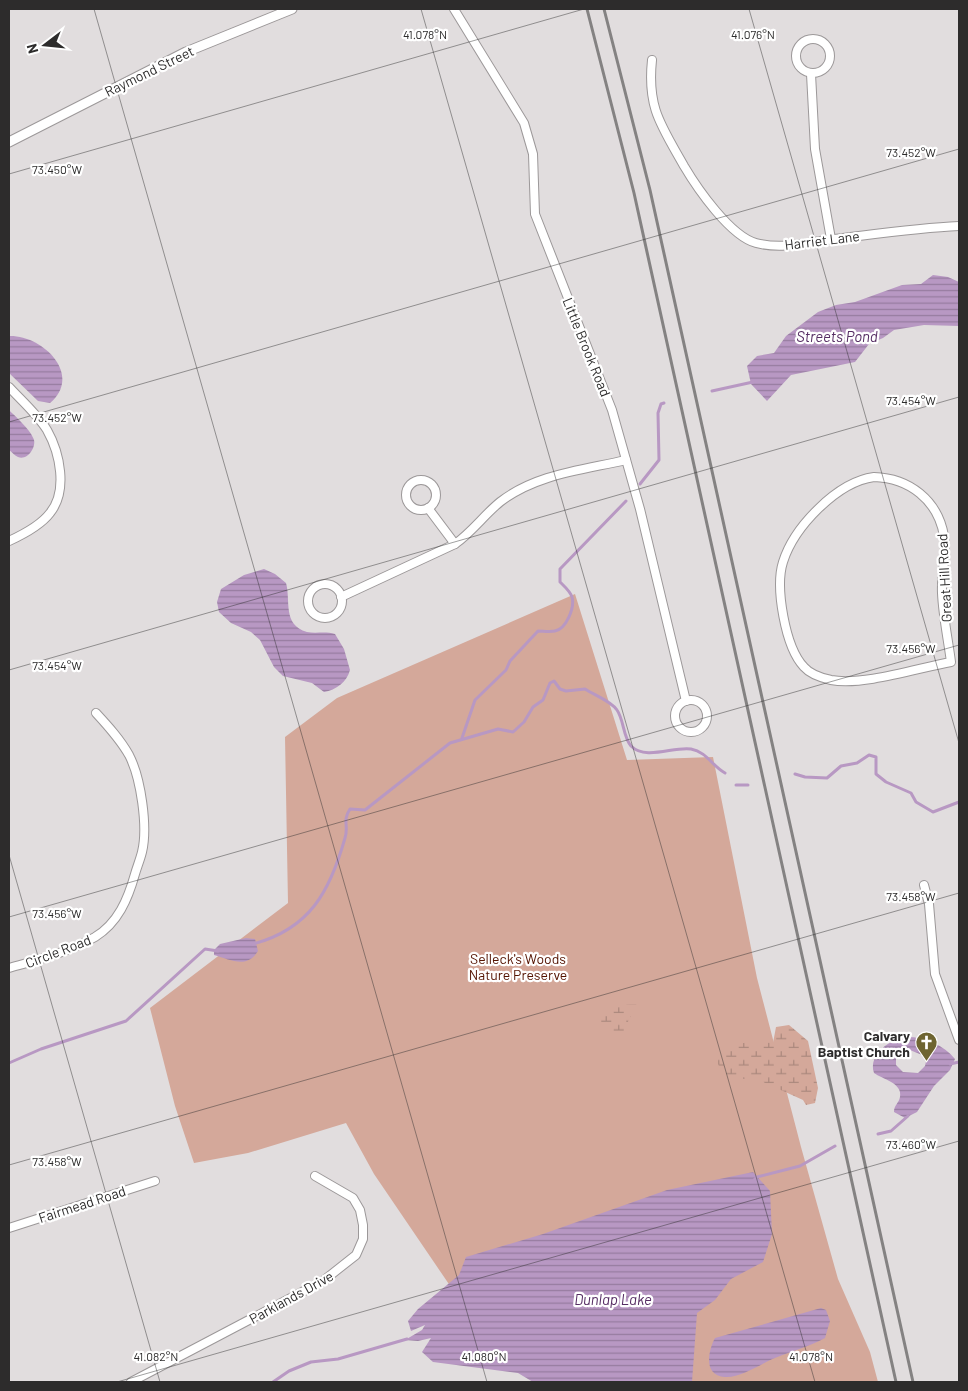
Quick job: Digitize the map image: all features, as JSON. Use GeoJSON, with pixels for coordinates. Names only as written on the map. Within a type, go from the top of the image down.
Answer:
{"type":"FeatureCollection","features":[{"type":"Feature","properties":{"kind":"street","name":"Raymond Street"},"geometry":{"type":"LineString","coordinates":[[9,142],[186,52],[292,9]]}},
{"type":"Feature","properties":{"kind":"street","name":"Little Brook Road"},"geometry":{"type":"LineString","coordinates":[[454,9],[524,123],[533,154],[535,214],[612,410],[686,701]]}},
{"type":"Feature","properties":{"kind":"street"},"geometry":{"type":"LineString","coordinates":[[815,39],[827,46],[830,58],[824,70],[811,74],[799,67],[796,54],[802,42],[815,39]]}},
{"type":"Feature","properties":{"kind":"street","name":"Harriet Lane"},"geometry":{"type":"LineString","coordinates":[[652,60],[650,84],[654,111],[700,192],[735,229],[754,243],[791,247],[831,239],[923,228],[959,226]]}},
{"type":"Feature","properties":{"kind":"street"},"geometry":{"type":"LineString","coordinates":[[811,74],[815,148],[831,239]]}},
{"type":"Feature","properties":{"kind":"street"},"geometry":{"type":"LineString","coordinates":[[9,387],[47,430],[61,469],[59,496],[50,514],[22,535],[9,541]]}},
{"type":"Feature","properties":{"kind":"street"},"geometry":{"type":"LineString","coordinates":[[342,597],[456,544],[470,533],[499,503],[524,486],[539,480],[626,460]]}},
{"type":"Feature","properties":{"kind":"street","name":"Great Hill Road"},"geometry":{"type":"LineString","coordinates":[[874,477],[898,480],[912,488],[933,507],[944,536],[942,594],[955,662],[844,681],[815,675],[804,668],[796,656],[780,595],[779,578],[782,563],[793,539],[814,514],[833,496],[850,484],[874,477]]}},
{"type":"Feature","properties":{"kind":"street"},"geometry":{"type":"LineString","coordinates":[[428,508],[456,544]]}},
{"type":"Feature","properties":{"kind":"street"},"geometry":{"type":"LineString","coordinates":[[320,585],[333,587],[342,597],[340,610],[330,618],[317,616],[309,606],[311,593],[320,585]]}},
{"type":"Feature","properties":{"kind":"street"},"geometry":{"type":"LineString","coordinates":[[686,701],[700,703],[707,713],[706,723],[696,732],[684,731],[676,721],[677,709],[686,701]]}},
{"type":"Feature","properties":{"kind":"street","name":"Circle Road"},"geometry":{"type":"LineString","coordinates":[[9,968],[44,958],[96,936],[122,910],[129,896],[142,852],[144,831],[139,789],[130,757],[120,741],[96,713]]}},
{"type":"Feature","properties":{"kind":"street"},"geometry":{"type":"LineString","coordinates":[[924,884],[929,904],[935,974],[959,1040]]}},
{"type":"Feature","properties":{"kind":"street","name":"Parklands Drive"},"geometry":{"type":"LineString","coordinates":[[131,1382],[323,1281],[356,1255],[363,1239],[364,1225],[354,1198],[315,1176]]}},
{"type":"Feature","properties":{"kind":"street","name":"Fairmead Road"},"geometry":{"type":"LineString","coordinates":[[9,1228],[154,1181]]}},
{"type":"Feature","properties":{"kind":"green space","name":"Selleck's Woods Nature Preserve"},"geometry":{"type":"Polygon","coordinates":[[[575,594],[627,760],[713,757],[757,978],[801,1147],[838,1279],[870,1352],[878,1382],[652,1382],[474,1321],[374,1174],[346,1123],[248,1153],[194,1163],[175,1106],[150,1008],[288,903],[285,737],[337,698],[575,594]]]}},
{"type":"Feature","properties":{"kind":"green space"},"geometry":{"type":"Polygon","coordinates":[[[642,1004],[629,1019],[626,1029],[621,1032],[613,1032],[599,1019],[605,1010],[611,1007],[642,1004]]]}},
{"type":"Feature","properties":{"kind":"green space"},"geometry":{"type":"Polygon","coordinates":[[[789,1025],[808,1041],[818,1088],[815,1103],[806,1105],[803,1100],[761,1081],[729,1077],[720,1069],[717,1061],[726,1049],[733,1045],[749,1042],[773,1043],[776,1027],[789,1025]]]}},
{"type":"Feature","properties":{"kind":"water","name":"Streets Pond"},"geometry":{"type":"Polygon","coordinates":[[[933,275],[948,277],[959,282],[959,326],[924,325],[894,330],[883,338],[869,344],[855,362],[791,375],[767,401],[751,384],[747,366],[757,356],[774,353],[786,336],[818,312],[836,305],[855,302],[902,285],[921,284],[933,275]]]}},
{"type":"Feature","properties":{"kind":"water"},"geometry":{"type":"Polygon","coordinates":[[[9,336],[22,337],[34,342],[46,349],[55,359],[60,369],[62,381],[59,392],[50,403],[38,401],[9,373],[9,336]]]}},
{"type":"Feature","properties":{"kind":"water"},"geometry":{"type":"Polygon","coordinates":[[[9,410],[27,428],[34,440],[34,447],[25,457],[21,458],[9,450],[9,410]]]}},
{"type":"Feature","properties":{"kind":"water"},"geometry":{"type":"Polygon","coordinates":[[[264,569],[275,574],[286,583],[289,611],[294,624],[299,629],[314,633],[335,634],[344,649],[350,670],[344,682],[337,687],[324,692],[312,683],[283,676],[274,667],[260,640],[251,632],[231,623],[219,612],[217,602],[221,589],[244,575],[264,569]]]}},
{"type":"Feature","properties":{"kind":"water"},"geometry":{"type":"Polygon","coordinates":[[[246,938],[255,939],[258,951],[249,960],[238,962],[214,955],[214,950],[220,944],[246,938]]]}},
{"type":"Feature","properties":{"kind":"water"},"geometry":{"type":"Polygon","coordinates":[[[914,1037],[927,1040],[940,1046],[955,1059],[950,1070],[934,1086],[917,1112],[905,1118],[894,1112],[900,1097],[898,1088],[874,1073],[873,1066],[877,1054],[888,1044],[900,1038],[914,1037]],[[905,1048],[896,1052],[896,1065],[903,1072],[918,1073],[925,1066],[927,1057],[905,1048]]]}},
{"type":"Feature","properties":{"kind":"water","name":"Dunlap Lake"},"geometry":{"type":"Polygon","coordinates":[[[753,1172],[770,1191],[772,1234],[763,1262],[731,1279],[715,1300],[697,1313],[692,1382],[533,1382],[518,1373],[433,1362],[422,1352],[431,1338],[418,1341],[405,1340],[422,1330],[425,1325],[411,1331],[408,1321],[418,1309],[459,1275],[466,1257],[543,1234],[667,1190],[753,1172]]]}},
{"type":"Feature","properties":{"kind":"water"},"geometry":{"type":"Polygon","coordinates":[[[821,1308],[826,1310],[830,1321],[825,1338],[731,1377],[718,1376],[710,1368],[709,1356],[715,1338],[821,1308]]]}},
{"type":"Feature","properties":{"kind":"waterway"},"geometry":{"type":"LineString","coordinates":[[712,391],[753,382]]}},
{"type":"Feature","properties":{"kind":"waterway"},"geometry":{"type":"LineString","coordinates":[[640,484],[659,460],[658,413],[661,404],[664,403]]}},
{"type":"Feature","properties":{"kind":"waterway"},"geometry":{"type":"LineString","coordinates":[[462,738],[475,700],[506,670],[510,661],[538,631],[555,631],[566,622],[573,602],[570,593],[560,582],[560,569],[626,501]]}},
{"type":"Feature","properties":{"kind":"waterway"},"geometry":{"type":"LineString","coordinates":[[253,944],[289,929],[315,905],[324,891],[339,857],[346,834],[346,817],[350,809],[365,810],[450,743],[498,729],[513,732],[524,722],[533,707],[543,700],[550,683],[554,681],[560,689],[566,691],[585,689],[611,704],[619,714],[628,742],[637,750],[652,753],[691,749],[701,753],[725,773]]}},
{"type":"Feature","properties":{"kind":"waterway"},"geometry":{"type":"LineString","coordinates":[[795,774],[805,777],[827,778],[841,766],[857,763],[869,755],[876,757],[876,774],[886,782],[911,793],[916,802],[933,812],[959,802]]}},
{"type":"Feature","properties":{"kind":"waterway"},"geometry":{"type":"LineString","coordinates":[[736,785],[748,785]]}},
{"type":"Feature","properties":{"kind":"waterway"},"geometry":{"type":"LineString","coordinates":[[9,1063],[41,1049],[126,1021],[205,949],[218,951]]}},
{"type":"Feature","properties":{"kind":"waterway"},"geometry":{"type":"LineString","coordinates":[[950,1064],[959,1062]]}},
{"type":"Feature","properties":{"kind":"waterway"},"geometry":{"type":"LineString","coordinates":[[878,1134],[891,1131],[908,1116]]}},
{"type":"Feature","properties":{"kind":"waterway"},"geometry":{"type":"LineString","coordinates":[[754,1180],[757,1177],[800,1166],[835,1146]]}},
{"type":"Feature","properties":{"kind":"waterway"},"geometry":{"type":"LineString","coordinates":[[273,1382],[289,1371],[311,1362],[338,1359],[407,1339]]}},
{"type":"Feature","properties":{"kind":"railway"},"geometry":{"type":"LineString","coordinates":[[587,9],[634,193],[896,1382]]}},
{"type":"Feature","properties":{"kind":"railway"},"geometry":{"type":"LineString","coordinates":[[604,9],[650,190],[913,1382]]}},
{"type":"Feature","properties":{"kind":"place","name":"Calvary Baptist Church"},"geometry":{"type":"Point","coordinates":[926,1062]}}]}
